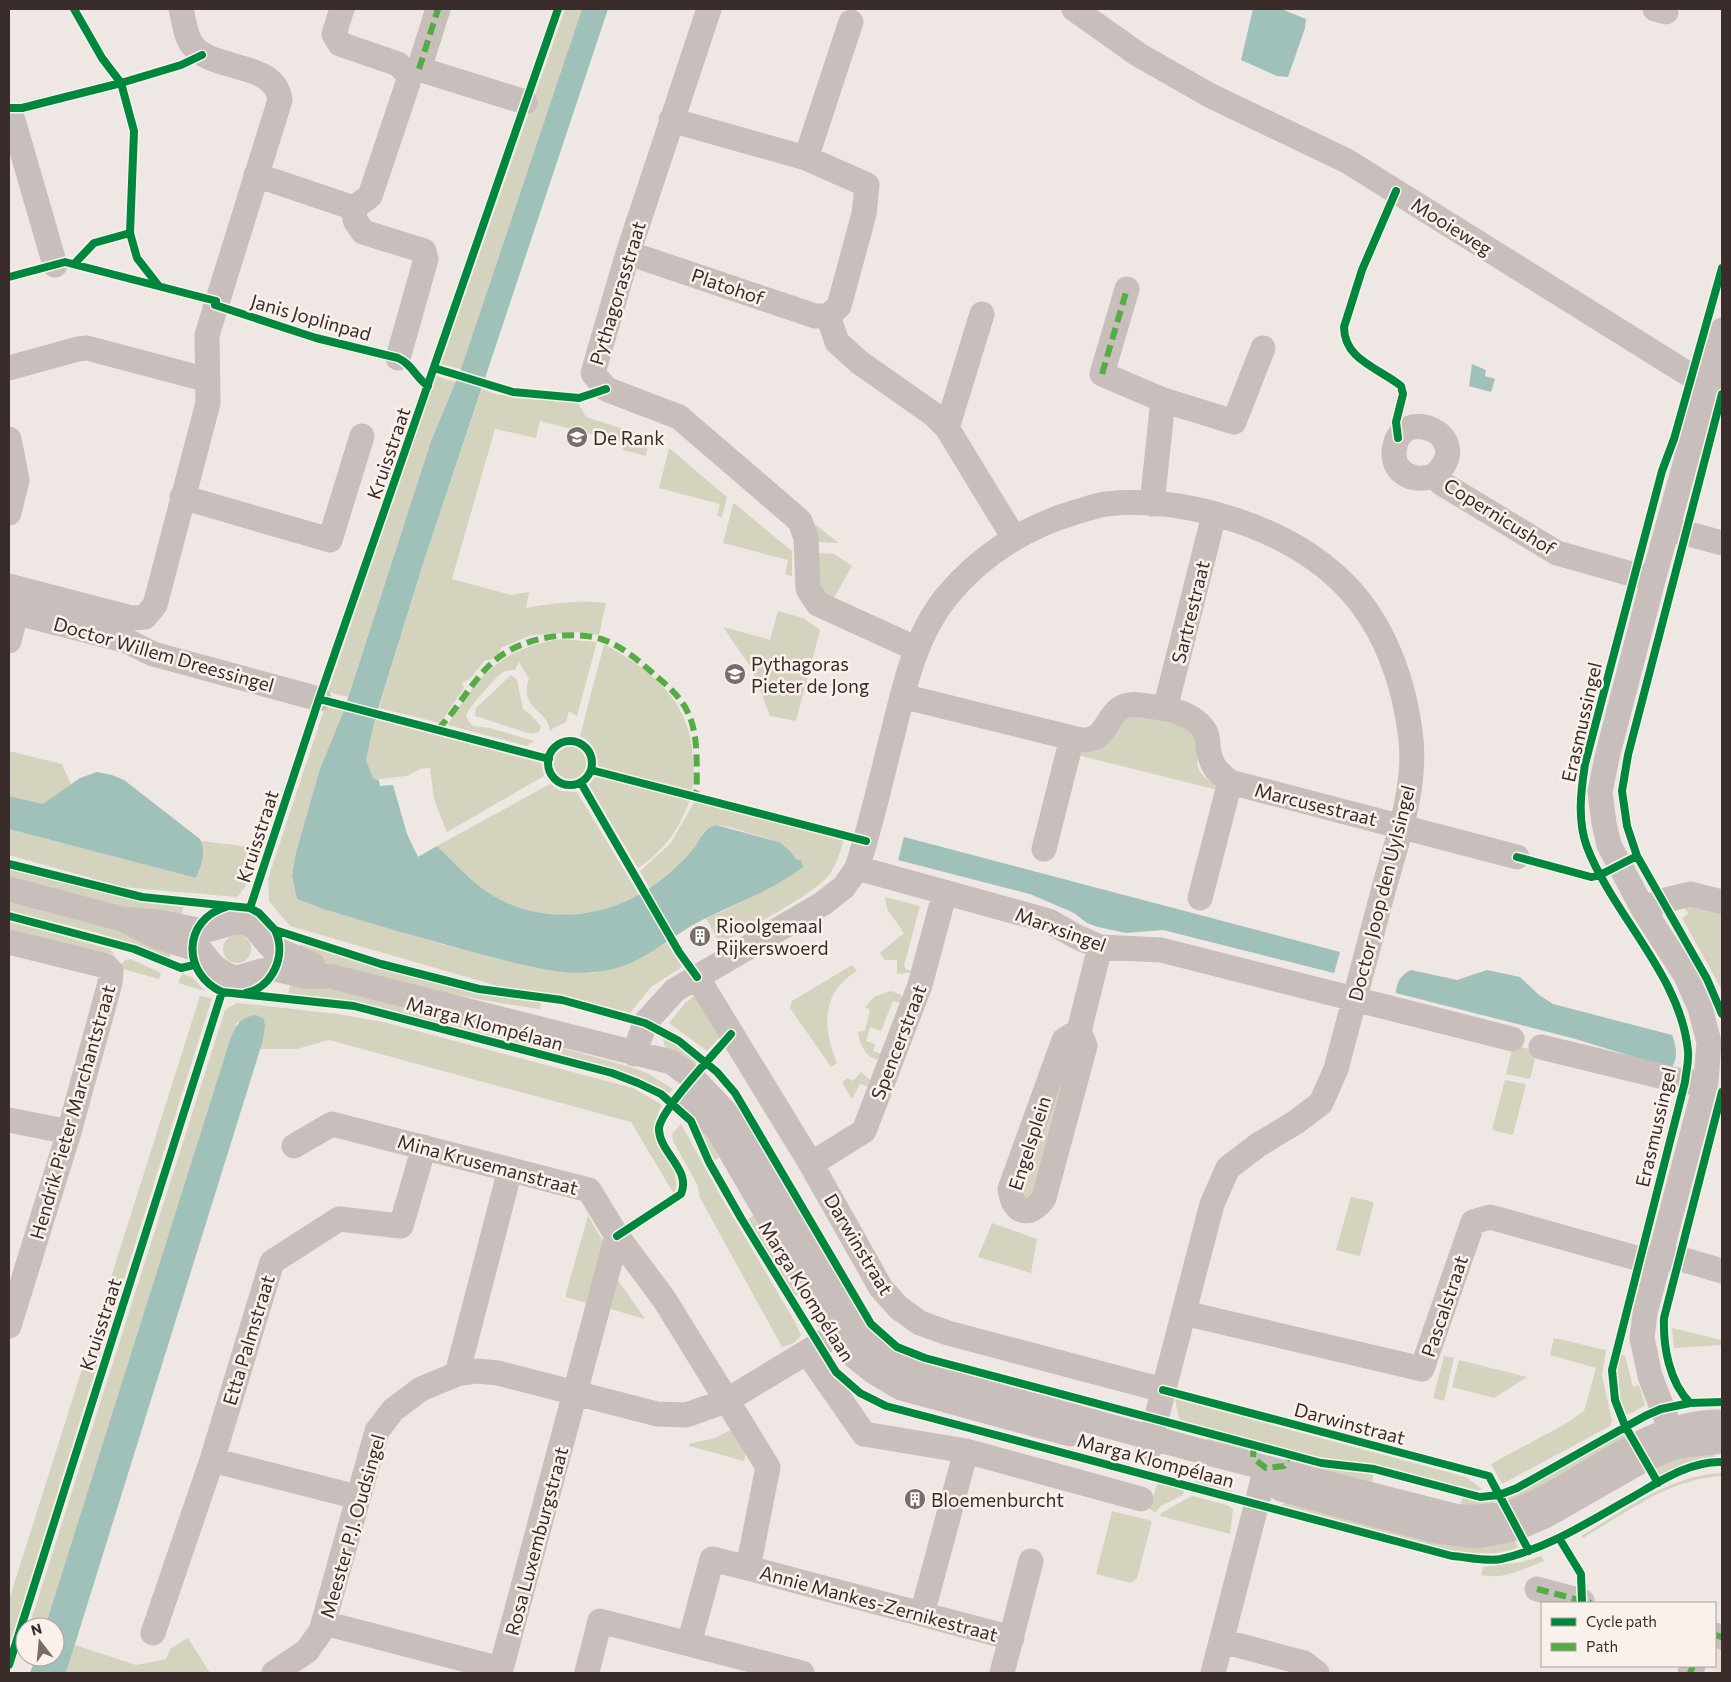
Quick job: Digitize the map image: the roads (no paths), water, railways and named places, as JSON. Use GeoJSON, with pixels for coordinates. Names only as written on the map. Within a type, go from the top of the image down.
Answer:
{"type":"FeatureCollection","features":[{"type":"Feature","properties":{"kind":"street","name":"Doctor Willem Dreessingel"},"geometry":{"type":"LineString","coordinates":[[15,588],[132,618],[145,617],[155,605],[208,403],[207,335],[280,100],[276,84],[265,76],[202,54],[189,40],[181,9]]}},
{"type":"Feature","properties":{"kind":"street"},"geometry":{"type":"LineString","coordinates":[[342,9],[334,34],[340,44],[414,71],[525,102]]}},
{"type":"Feature","properties":{"kind":"street"},"geometry":{"type":"LineString","coordinates":[[354,208],[370,196],[408,82],[438,9]]}},
{"type":"Feature","properties":{"kind":"street","name":"Pythagorasstraat"},"geometry":{"type":"LineString","coordinates":[[709,9],[628,253],[593,373],[606,389],[679,417],[800,521],[806,538],[808,589],[818,604],[917,649]]}},
{"type":"Feature","properties":{"kind":"street","name":"Mooieweg"},"geometry":{"type":"LineString","coordinates":[[1074,9],[1139,55],[1211,96],[1347,161],[1715,388]]}},
{"type":"Feature","properties":{"kind":"street"},"geometry":{"type":"LineString","coordinates":[[1655,9],[1666,12],[1666,9]]}},
{"type":"Feature","properties":{"kind":"street"},"geometry":{"type":"LineString","coordinates":[[806,158],[851,22]]}},
{"type":"Feature","properties":{"kind":"street"},"geometry":{"type":"LineString","coordinates":[[9,117],[13,120],[54,264]]}},
{"type":"Feature","properties":{"kind":"street"},"geometry":{"type":"LineString","coordinates":[[671,120],[806,158],[867,185],[864,214],[839,306],[828,316],[837,342],[859,362],[933,414],[948,428],[1014,538]]}},
{"type":"Feature","properties":{"kind":"street"},"geometry":{"type":"LineString","coordinates":[[256,175],[354,208]]}},
{"type":"Feature","properties":{"kind":"street"},"geometry":{"type":"LineString","coordinates":[[354,208],[355,220],[363,232],[424,251],[426,259],[398,358]]}},
{"type":"Feature","properties":{"kind":"street","name":"Platohof"},"geometry":{"type":"LineString","coordinates":[[628,253],[815,316],[828,316]]}},
{"type":"Feature","properties":{"kind":"street"},"geometry":{"type":"LineString","coordinates":[[1127,289],[1102,374],[1163,400],[1234,422],[1263,348]]}},
{"type":"Feature","properties":{"kind":"street"},"geometry":{"type":"LineString","coordinates":[[948,428],[982,314]]}},
{"type":"Feature","properties":{"kind":"street","name":"Erasmussingel"},"geometry":{"type":"LineString","coordinates":[[1673,1438],[1650,1376],[1642,1338],[1645,1313],[1706,1082],[1709,1042],[1700,1008],[1686,976],[1643,909],[1609,845],[1600,792],[1607,757],[1667,528],[1715,388],[1722,330]]}},
{"type":"Feature","properties":{"kind":"street"},"geometry":{"type":"LineString","coordinates":[[9,368],[87,348],[208,380]]}},
{"type":"Feature","properties":{"kind":"street"},"geometry":{"type":"LineString","coordinates":[[1152,504],[1163,400]]}},
{"type":"Feature","properties":{"kind":"street"},"geometry":{"type":"LineString","coordinates":[[182,498],[330,540],[362,436]]}},
{"type":"Feature","properties":{"kind":"street"},"geometry":{"type":"LineString","coordinates":[[9,439],[17,480],[9,513]]}},
{"type":"Feature","properties":{"kind":"street","name":"Copernicushof"},"geometry":{"type":"LineString","coordinates":[[1436,474],[1441,482],[1557,553],[1653,580]]}},
{"type":"Feature","properties":{"kind":"street","name":"Doctor Joop den Uylsingel"},"geometry":{"type":"LineString","coordinates":[[634,1054],[645,1023],[675,990],[822,904],[844,887],[857,868],[902,696],[917,649],[928,625],[946,598],[976,566],[1014,538],[1051,520],[1104,504],[1152,504],[1182,507],[1242,523],[1276,536],[1304,552],[1339,579],[1382,638],[1403,691],[1411,743],[1411,773],[1401,826],[1336,1069],[1321,1103],[1296,1122],[1258,1145],[1228,1168],[1212,1204],[1149,1445]]}},
{"type":"Feature","properties":{"kind":"street","name":"Sartrestraat"},"geometry":{"type":"LineString","coordinates":[[1166,709],[1214,515]]}},
{"type":"Feature","properties":{"kind":"street"},"geometry":{"type":"LineString","coordinates":[[1667,528],[1722,544]]}},
{"type":"Feature","properties":{"kind":"street"},"geometry":{"type":"LineString","coordinates":[[9,641],[15,588]]}},
{"type":"Feature","properties":{"kind":"street","name":"Doctor Willem Dreessingel"},"geometry":{"type":"LineString","coordinates":[[13,612],[127,640],[153,654],[319,699]]}},
{"type":"Feature","properties":{"kind":"street","name":"Marcusestraat"},"geometry":{"type":"LineString","coordinates":[[902,696],[1072,738],[1091,739],[1102,732],[1114,711],[1133,704],[1166,709],[1192,717],[1206,734],[1210,760],[1215,771],[1230,782],[1517,858]]}},
{"type":"Feature","properties":{"kind":"street"},"geometry":{"type":"LineString","coordinates":[[1044,849],[1072,738]]}},
{"type":"Feature","properties":{"kind":"street","name":"Marcusestraat"},"geometry":{"type":"LineString","coordinates":[[1200,898],[1230,782]]}},
{"type":"Feature","properties":{"kind":"street","name":"Marxsingel"},"geometry":{"type":"LineString","coordinates":[[857,868],[1049,921],[1075,936],[1100,947],[1161,950],[1512,1039]]}},
{"type":"Feature","properties":{"kind":"street","name":"Marga Klompélaan"},"geometry":{"type":"LineString","coordinates":[[9,889],[122,919],[160,922],[203,930],[235,922],[245,923],[254,928],[271,947],[308,962],[330,976]]}},
{"type":"Feature","properties":{"kind":"street","name":"Spencerstraat"},"geometry":{"type":"LineString","coordinates":[[811,1164],[864,1131],[920,985],[945,892]]}},
{"type":"Feature","properties":{"kind":"street"},"geometry":{"type":"LineString","coordinates":[[1643,909],[1662,900],[1691,894],[1722,902]]}},
{"type":"Feature","properties":{"kind":"street","name":"Marga Klompélaan"},"geometry":{"type":"LineString","coordinates":[[122,919],[155,936],[200,950],[213,966],[228,976],[238,978],[261,971],[275,970],[306,976],[330,976],[670,1062],[693,1078],[733,1120],[845,1329],[882,1355],[914,1373],[1149,1445],[1264,1476],[1436,1531],[1477,1536],[1517,1528],[1545,1516],[1645,1459],[1673,1438],[1722,1422]]}},
{"type":"Feature","properties":{"kind":"street","name":"Hendrik Pieter Marchantstraat"},"geometry":{"type":"LineString","coordinates":[[9,942],[106,966],[111,971],[110,983],[69,1132],[13,1296],[9,1326]]}},
{"type":"Feature","properties":{"kind":"street","name":"Engelsplein"},"geometry":{"type":"LineString","coordinates":[[1079,1031],[1064,1040],[1010,1189],[1011,1201],[1017,1208],[1026,1211],[1037,1208],[1044,1198],[1085,1046],[1079,1031],[1100,947]]}},
{"type":"Feature","properties":{"kind":"street","name":"Darwinstraat"},"geometry":{"type":"LineString","coordinates":[[697,977],[811,1164],[881,1288],[899,1308],[920,1323],[948,1333],[1163,1390]]}},
{"type":"Feature","properties":{"kind":"street"},"geometry":{"type":"LineString","coordinates":[[1541,1047],[1685,1082],[1706,1082]]}},
{"type":"Feature","properties":{"kind":"street"},"geometry":{"type":"LineString","coordinates":[[9,1120],[69,1132]]}},
{"type":"Feature","properties":{"kind":"street","name":"Mina Krusemanstraat"},"geometry":{"type":"LineString","coordinates":[[294,1146],[332,1124],[589,1190],[617,1236],[664,1299],[726,1401]]}},
{"type":"Feature","properties":{"kind":"street","name":"Etta Palmstraat"},"geometry":{"type":"LineString","coordinates":[[154,1633],[212,1460],[272,1262],[339,1219],[400,1226],[424,1147]]}},
{"type":"Feature","properties":{"kind":"street"},"geometry":{"type":"LineString","coordinates":[[457,1374],[510,1170]]}},
{"type":"Feature","properties":{"kind":"street","name":"Pascalstraat"},"geometry":{"type":"LineString","coordinates":[[1184,1313],[1422,1369],[1473,1222],[1490,1217],[1640,1259],[1659,1259]]}},
{"type":"Feature","properties":{"kind":"street","name":"Rosa Luxemburgstraat"},"geometry":{"type":"LineString","coordinates":[[324,1623],[501,1669],[617,1236]]}},
{"type":"Feature","properties":{"kind":"street"},"geometry":{"type":"LineString","coordinates":[[1659,1259],[1681,1259],[1722,1272]]}},
{"type":"Feature","properties":{"kind":"street","name":"Meester P.J. Oudsingel"},"geometry":{"type":"LineString","coordinates":[[274,1673],[307,1651],[317,1640],[324,1623],[357,1497],[377,1431],[384,1420],[406,1399],[429,1385],[457,1374],[488,1371],[657,1414],[686,1415],[726,1401],[845,1329]]}},
{"type":"Feature","properties":{"kind":"street"},"geometry":{"type":"LineString","coordinates":[[808,1352],[864,1434],[966,1451],[1141,1499]]}},
{"type":"Feature","properties":{"kind":"street","name":"Annie Mankes-Zernikestraat"},"geometry":{"type":"LineString","coordinates":[[726,1401],[768,1467],[748,1568],[1012,1638]]}},
{"type":"Feature","properties":{"kind":"street","name":"Marga Klompélaan"},"geometry":{"type":"LineString","coordinates":[[1673,1438],[1722,1441]]}},
{"type":"Feature","properties":{"kind":"street"},"geometry":{"type":"LineString","coordinates":[[922,1614],[966,1451]]}},
{"type":"Feature","properties":{"kind":"street"},"geometry":{"type":"LineString","coordinates":[[212,1460],[357,1497]]}},
{"type":"Feature","properties":{"kind":"street"},"geometry":{"type":"LineString","coordinates":[[1213,1673],[1264,1476]]}},
{"type":"Feature","properties":{"kind":"street"},"geometry":{"type":"LineString","coordinates":[[689,1644],[712,1558],[748,1568]]}},
{"type":"Feature","properties":{"kind":"street","name":"Annie Mankes-Zernikestraat"},"geometry":{"type":"LineString","coordinates":[[1002,1673],[1031,1561]]}},
{"type":"Feature","properties":{"kind":"street"},"geometry":{"type":"LineString","coordinates":[[1537,1589],[1582,1601]]}},
{"type":"Feature","properties":{"kind":"street"},"geometry":{"type":"LineString","coordinates":[[587,1672],[600,1621],[802,1673]]}},
{"type":"Feature","properties":{"kind":"street"},"geometry":{"type":"LineString","coordinates":[[1222,1641],[1304,1663],[1317,1673]]}},
{"type":"Feature","properties":{"kind":"water"},"geometry":{"type":"Polygon","coordinates":[[[582,9],[608,9],[423,564],[375,719],[366,760],[373,778],[379,781],[380,786],[393,785],[407,834],[418,857],[437,846],[484,890],[514,906],[537,912],[560,915],[584,913],[607,908],[629,900],[650,888],[669,873],[691,852],[704,833],[716,825],[779,842],[797,860],[801,860],[803,867],[768,889],[695,924],[629,964],[600,972],[582,973],[564,972],[511,962],[323,909],[297,899],[292,876],[296,853],[320,769],[344,710],[431,441],[461,369],[582,9]]]}},
{"type":"Feature","properties":{"kind":"water"},"geometry":{"type":"Polygon","coordinates":[[[1253,9],[1281,9],[1306,19],[1305,28],[1288,77],[1277,76],[1241,60],[1253,9]]]}},
{"type":"Feature","properties":{"kind":"water"},"geometry":{"type":"Polygon","coordinates":[[[1472,364],[1486,370],[1485,376],[1495,379],[1491,392],[1469,386],[1472,364]]]}},
{"type":"Feature","properties":{"kind":"water"},"geometry":{"type":"Polygon","coordinates":[[[97,772],[124,780],[200,839],[203,854],[202,863],[196,878],[9,829],[9,796],[43,804],[80,778],[97,772]]]}},
{"type":"Feature","properties":{"kind":"water"},"geometry":{"type":"Polygon","coordinates":[[[904,837],[1340,952],[1334,973],[1163,930],[1126,933],[1098,927],[1087,923],[1074,913],[1030,894],[898,860],[904,837]]]}},
{"type":"Feature","properties":{"kind":"water"},"geometry":{"type":"Polygon","coordinates":[[[1411,970],[1457,980],[1487,970],[1520,977],[1539,995],[1553,1004],[1672,1035],[1676,1047],[1674,1064],[1671,1068],[1572,1038],[1396,993],[1400,979],[1411,970]]]}},
{"type":"Feature","properties":{"kind":"water"},"geometry":{"type":"Polygon","coordinates":[[[256,1015],[264,1019],[263,1040],[66,1673],[30,1673],[32,1667],[65,1667],[65,1617],[48,1617],[230,1040],[239,1023],[246,1018],[256,1015]]]}},
{"type":"Feature","properties":{"kind":"place","name":"De Rank"},"geometry":{"type":"Point","coordinates":[577,437]}},
{"type":"Feature","properties":{"kind":"place","name":"Pythagoras Pieter de Jong"},"geometry":{"type":"Point","coordinates":[735,674]}},
{"type":"Feature","properties":{"kind":"place","name":"Rioolgemaal Rijkerswoerd"},"geometry":{"type":"Point","coordinates":[700,936]}},
{"type":"Feature","properties":{"kind":"place","name":"Bloemenburcht"},"geometry":{"type":"Point","coordinates":[915,1499]}}]}
